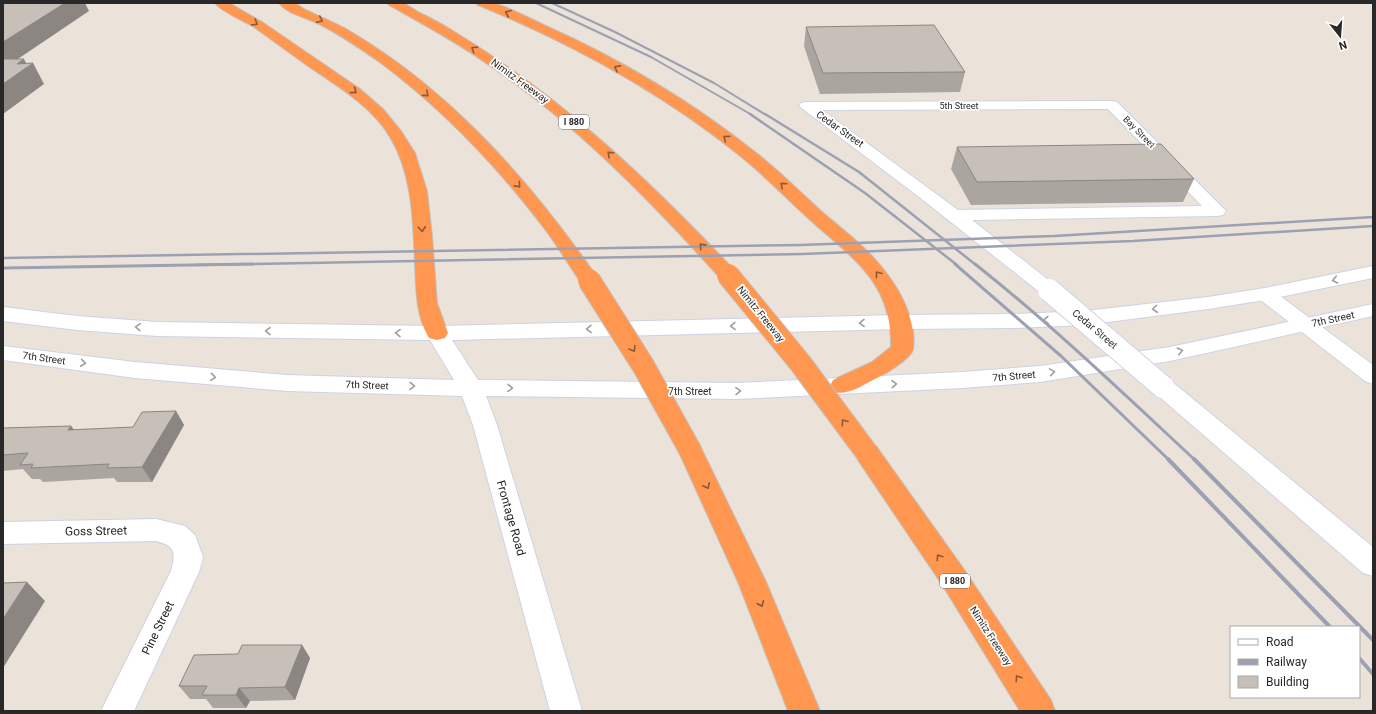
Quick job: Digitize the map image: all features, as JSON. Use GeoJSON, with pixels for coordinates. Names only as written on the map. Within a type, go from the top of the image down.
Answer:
{"type":"FeatureCollection","features":[{"type":"Feature","properties":{"kind":"highway"},"geometry":{"type":"LineString","coordinates":[[221,3],[258,25],[355,92],[378,112],[396,134],[407,153],[418,191],[427,303],[437,333]]}},
{"type":"Feature","properties":{"kind":"highway"},"geometry":{"type":"LineString","coordinates":[[285,3],[322,20],[354,40],[387,62],[437,103],[490,154],[523,190],[547,220],[589,280],[644,367],[690,450],[752,582],[804,711]]}},
{"type":"Feature","properties":{"kind":"highway","name":"Nimitz Freeway"},"geometry":{"type":"LineString","coordinates":[[393,3],[435,25],[482,54],[564,114],[651,192],[728,275],[801,364],[867,453],[953,577],[1039,711]]}},
{"type":"Feature","properties":{"kind":"highway"},"geometry":{"type":"LineString","coordinates":[[482,3],[539,27],[608,62],[671,100],[740,148],[773,176],[872,267],[888,290],[902,322],[902,350],[880,367],[841,386]]}},
{"type":"Feature","properties":{"kind":"main road","name":"5th Street"},"geometry":{"type":"LineString","coordinates":[[806,106],[1112,105]]}},
{"type":"Feature","properties":{"kind":"main road","name":"Bay Street"},"geometry":{"type":"LineString","coordinates":[[957,215],[1216,211],[1112,105]]}},
{"type":"Feature","properties":{"kind":"main road","name":"Cedar Street"},"geometry":{"type":"LineString","coordinates":[[806,106],[877,155],[957,215],[1049,290],[1373,564]]}},
{"type":"Feature","properties":{"kind":"main road"},"geometry":{"type":"LineString","coordinates":[[3,314],[77,323],[157,329],[437,333],[902,322],[959,322],[1085,318],[1208,303],[1265,294],[1373,272]]}},
{"type":"Feature","properties":{"kind":"main road"},"geometry":{"type":"LineString","coordinates":[[1265,294],[1373,376]]}},
{"type":"Feature","properties":{"kind":"main road","name":"7th Street"},"geometry":{"type":"LineString","coordinates":[[3,353],[135,370],[288,383],[471,388],[737,391],[962,380],[1040,374],[1170,354],[1373,310]]}},
{"type":"Feature","properties":{"kind":"main road","name":"Frontage Road"},"geometry":{"type":"LineString","coordinates":[[437,333],[471,388],[485,425],[566,711]]}},
{"type":"Feature","properties":{"kind":"main road","name":"Goss Street"},"geometry":{"type":"LineString","coordinates":[[3,533],[156,530],[175,534],[185,542]]}},
{"type":"Feature","properties":{"kind":"main road","name":"Pine Street"},"geometry":{"type":"LineString","coordinates":[[117,711],[185,572],[189,557],[185,542]]}},
{"type":"Feature","properties":{"kind":"building"},"geometry":{"type":"Polygon","coordinates":[[[3,3],[65,3],[3,42],[3,3]]]}},
{"type":"Feature","properties":{"kind":"building"},"geometry":{"type":"Polygon","coordinates":[[[934,25],[965,72],[823,73],[806,27],[934,25]]]}},
{"type":"Feature","properties":{"kind":"building"},"geometry":{"type":"Polygon","coordinates":[[[3,59],[24,59],[17,64],[33,63],[3,84],[3,59]]]}},
{"type":"Feature","properties":{"kind":"building"},"geometry":{"type":"Polygon","coordinates":[[[1161,144],[1194,179],[977,182],[957,147],[1161,144]]]}},
{"type":"Feature","properties":{"kind":"building"},"geometry":{"type":"Polygon","coordinates":[[[176,411],[142,467],[107,468],[109,464],[31,468],[33,464],[20,465],[28,453],[3,455],[3,428],[71,426],[68,430],[133,427],[142,412],[176,411]]]}},
{"type":"Feature","properties":{"kind":"building"},"geometry":{"type":"Polygon","coordinates":[[[27,582],[3,619],[3,583],[27,582]]]}},
{"type":"Feature","properties":{"kind":"building"},"geometry":{"type":"Polygon","coordinates":[[[242,645],[302,645],[285,687],[239,688],[236,695],[202,695],[207,686],[179,686],[194,655],[238,654],[242,645]]]}},
{"type":"Feature","properties":{"kind":"railway"},"geometry":{"type":"LineString","coordinates":[[536,3],[651,57],[752,115]]}},
{"type":"Feature","properties":{"kind":"railway"},"geometry":{"type":"LineString","coordinates":[[552,3],[615,32],[714,83],[766,115]]}},
{"type":"Feature","properties":{"kind":"railway"},"geometry":{"type":"LineString","coordinates":[[750,114],[865,193],[926,241]]}},
{"type":"Feature","properties":{"kind":"railway"},"geometry":{"type":"LineString","coordinates":[[765,114],[859,172],[944,240]]}},
{"type":"Feature","properties":{"kind":"railway"},"geometry":{"type":"LineString","coordinates":[[944,240],[1054,236],[1373,217]]}},
{"type":"Feature","properties":{"kind":"railway"},"geometry":{"type":"LineString","coordinates":[[955,248],[1133,241],[1373,226]]}},
{"type":"Feature","properties":{"kind":"railway"},"geometry":{"type":"LineString","coordinates":[[926,241],[944,240]]}},
{"type":"Feature","properties":{"kind":"railway"},"geometry":{"type":"LineString","coordinates":[[944,240],[955,248]]}},
{"type":"Feature","properties":{"kind":"railway"},"geometry":{"type":"LineString","coordinates":[[3,258],[800,245],[926,241]]}},
{"type":"Feature","properties":{"kind":"railway"},"geometry":{"type":"LineString","coordinates":[[926,241],[936,249]]}},
{"type":"Feature","properties":{"kind":"railway"},"geometry":{"type":"LineString","coordinates":[[936,249],[955,248]]}},
{"type":"Feature","properties":{"kind":"railway"},"geometry":{"type":"LineString","coordinates":[[955,248],[976,265]]}},
{"type":"Feature","properties":{"kind":"railway"},"geometry":{"type":"LineString","coordinates":[[237,264],[802,254],[936,249]]}},
{"type":"Feature","properties":{"kind":"railway"},"geometry":{"type":"LineString","coordinates":[[936,249],[957,265]]}},
{"type":"Feature","properties":{"kind":"railway"},"geometry":{"type":"LineString","coordinates":[[3,268],[237,264]]}},
{"type":"Feature","properties":{"kind":"railway"},"geometry":{"type":"LineString","coordinates":[[196,265],[237,264]]}},
{"type":"Feature","properties":{"kind":"railway"},"geometry":{"type":"LineString","coordinates":[[237,264],[253,264]]}},
{"type":"Feature","properties":{"kind":"railway"},"geometry":{"type":"LineString","coordinates":[[955,264],[1061,356],[1168,460]]}},
{"type":"Feature","properties":{"kind":"railway"},"geometry":{"type":"LineString","coordinates":[[975,264],[1059,335],[1195,460]]}},
{"type":"Feature","properties":{"kind":"railway"},"geometry":{"type":"LineString","coordinates":[[1168,460],[1329,626]]}},
{"type":"Feature","properties":{"kind":"railway"},"geometry":{"type":"LineString","coordinates":[[1195,460],[1359,626]]}},
{"type":"Feature","properties":{"kind":"railway"},"geometry":{"type":"LineString","coordinates":[[1360,627],[1373,640]]}},
{"type":"Feature","properties":{"kind":"railway"},"geometry":{"type":"LineString","coordinates":[[1360,659],[1373,674]]}}]}
